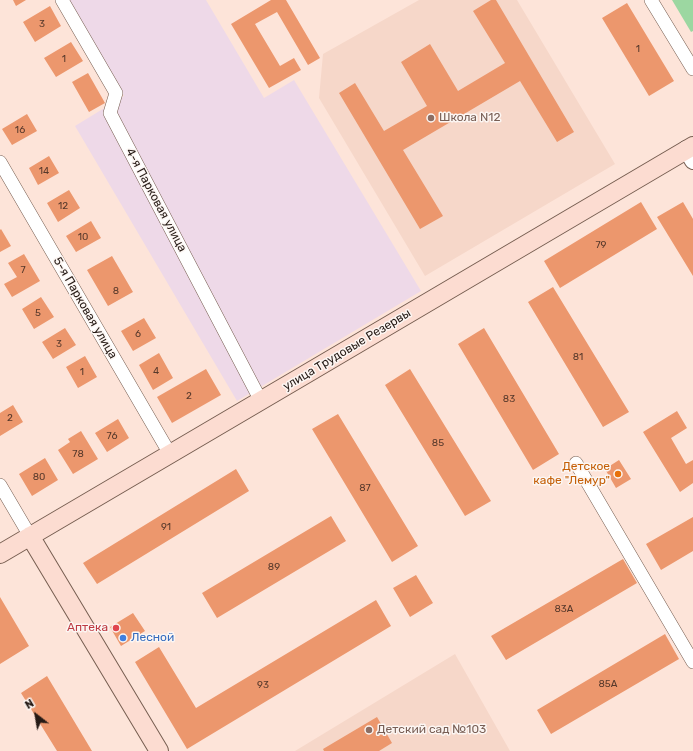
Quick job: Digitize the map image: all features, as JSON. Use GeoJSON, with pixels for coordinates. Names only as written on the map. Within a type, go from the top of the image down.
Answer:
{"type":"FeatureCollection","features":[{"type":"Feature","properties":{"kind":"main road","name":"улица Трудовые Резервы"},"geometry":{"type":"LineString","coordinates":[[0,554],[691,152]]}},
{"type":"Feature","properties":{"kind":"main road"},"geometry":{"type":"LineString","coordinates":[[30,536],[159,751]]}},
{"type":"Feature","properties":{"kind":"street","name":"4-я Парковая улица"},"geometry":{"type":"LineString","coordinates":[[62,0],[116,93],[110,113],[261,401]]}},
{"type":"Feature","properties":{"kind":"street"},"geometry":{"type":"LineString","coordinates":[[651,0],[693,69]]}},
{"type":"Feature","properties":{"kind":"street","name":"5-я Парковая улица"},"geometry":{"type":"LineString","coordinates":[[0,162],[170,454]]}},
{"type":"Feature","properties":{"kind":"street"},"geometry":{"type":"LineString","coordinates":[[576,463],[693,662]]}},
{"type":"Feature","properties":{"kind":"street"},"geometry":{"type":"LineString","coordinates":[[0,485],[30,536]]}},
{"type":"Feature","properties":{"kind":"shaded area"},"geometry":{"type":"Polygon","coordinates":[[[68,0],[206,0],[264,98],[294,80],[421,291],[237,401],[75,126],[124,96],[68,0]]]}},
{"type":"Feature","properties":{"kind":"shaded area"},"geometry":{"type":"Polygon","coordinates":[[[419,0],[517,0],[615,164],[425,276],[319,98],[323,54],[419,0]]]}},
{"type":"Feature","properties":{"kind":"shaded area"},"geometry":{"type":"Polygon","coordinates":[[[455,654],[510,751],[295,751],[455,654]]]}},
{"type":"Feature","properties":{"kind":"green space"},"geometry":{"type":"Polygon","coordinates":[[[672,0],[693,0],[693,31],[691,32],[672,0]]]}},
{"type":"Feature","properties":{"kind":"building"},"geometry":{"type":"Polygon","coordinates":[[[13,0],[26,0],[16,6],[13,0]]]}},
{"type":"Feature","properties":{"kind":"building"},"geometry":{"type":"Polygon","coordinates":[[[271,0],[286,0],[320,58],[308,65],[277,12],[255,24],[280,66],[294,58],[301,70],[269,88],[231,24],[271,0]]]}},
{"type":"Feature","properties":{"kind":"building","name":"Школа N12"},"geometry":{"type":"Polygon","coordinates":[[[491,0],[496,0],[574,132],[557,142],[520,81],[403,150],[443,216],[420,229],[339,93],[355,83],[384,131],[427,106],[401,62],[430,44],[458,91],[505,63],[473,11],[491,0]]]}},
{"type":"Feature","properties":{"kind":"building"},"geometry":{"type":"Polygon","coordinates":[[[627,3],[674,81],[649,96],[602,18],[627,3]]]}},
{"type":"Feature","properties":{"kind":"building"},"geometry":{"type":"Polygon","coordinates":[[[50,6],[61,26],[35,42],[23,22],[50,6]]]}},
{"type":"Feature","properties":{"kind":"building"},"geometry":{"type":"Polygon","coordinates":[[[71,42],[83,61],[56,77],[44,58],[71,42]]]}},
{"type":"Feature","properties":{"kind":"building"},"geometry":{"type":"Polygon","coordinates":[[[88,73],[105,103],[89,112],[72,82],[88,73]]]}},
{"type":"Feature","properties":{"kind":"building"},"geometry":{"type":"Polygon","coordinates":[[[27,114],[37,131],[12,145],[2,129],[27,114]]]}},
{"type":"Feature","properties":{"kind":"building"},"geometry":{"type":"Polygon","coordinates":[[[49,156],[59,173],[38,185],[29,168],[49,156]]]}},
{"type":"Feature","properties":{"kind":"building"},"geometry":{"type":"Polygon","coordinates":[[[69,190],[80,208],[58,222],[47,203],[69,190]]]}},
{"type":"Feature","properties":{"kind":"building"},"geometry":{"type":"Polygon","coordinates":[[[641,202],[657,229],[560,288],[544,261],[641,202]]]}},
{"type":"Feature","properties":{"kind":"building"},"geometry":{"type":"Polygon","coordinates":[[[683,202],[693,219],[693,276],[657,217],[683,202]]]}},
{"type":"Feature","properties":{"kind":"building"},"geometry":{"type":"Polygon","coordinates":[[[91,221],[101,238],[76,252],[66,236],[91,221]]]}},
{"type":"Feature","properties":{"kind":"building"},"geometry":{"type":"Polygon","coordinates":[[[1,229],[11,246],[0,252],[0,230],[1,229]]]}},
{"type":"Feature","properties":{"kind":"building"},"geometry":{"type":"Polygon","coordinates":[[[24,254],[40,281],[12,297],[4,284],[17,277],[8,263],[24,254]]]}},
{"type":"Feature","properties":{"kind":"building"},"geometry":{"type":"Polygon","coordinates":[[[112,256],[133,292],[108,306],[87,270],[112,256]]]}},
{"type":"Feature","properties":{"kind":"building"},"geometry":{"type":"Polygon","coordinates":[[[553,287],[629,412],[603,427],[528,302],[553,287]]]}},
{"type":"Feature","properties":{"kind":"building"},"geometry":{"type":"Polygon","coordinates":[[[41,297],[54,317],[34,329],[22,309],[41,297]]]}},
{"type":"Feature","properties":{"kind":"building"},"geometry":{"type":"Polygon","coordinates":[[[144,318],[156,338],[133,351],[121,331],[144,318]]]}},
{"type":"Feature","properties":{"kind":"building"},"geometry":{"type":"Polygon","coordinates":[[[65,328],[76,345],[53,359],[42,342],[65,328]]]}},
{"type":"Feature","properties":{"kind":"building"},"geometry":{"type":"Polygon","coordinates":[[[484,328],[559,454],[533,470],[458,344],[484,328]]]}},
{"type":"Feature","properties":{"kind":"building"},"geometry":{"type":"Polygon","coordinates":[[[159,353],[173,378],[153,390],[139,365],[159,353]]]}},
{"type":"Feature","properties":{"kind":"building"},"geometry":{"type":"Polygon","coordinates":[[[85,356],[97,377],[78,388],[66,367],[85,356]]]}},
{"type":"Feature","properties":{"kind":"building"},"geometry":{"type":"Polygon","coordinates":[[[206,369],[221,395],[172,423],[157,397],[206,369]]]}},
{"type":"Feature","properties":{"kind":"building"},"geometry":{"type":"Polygon","coordinates":[[[410,369],[491,501],[465,516],[385,385],[410,369]]]}},
{"type":"Feature","properties":{"kind":"building"},"geometry":{"type":"Polygon","coordinates":[[[13,405],[23,422],[0,436],[0,413],[13,405]]]}},
{"type":"Feature","properties":{"kind":"building"},"geometry":{"type":"Polygon","coordinates":[[[677,411],[687,428],[671,438],[686,464],[693,460],[693,483],[680,492],[643,432],[677,411]]]}},
{"type":"Feature","properties":{"kind":"building"},"geometry":{"type":"Polygon","coordinates":[[[338,414],[418,546],[392,562],[312,429],[338,414]]]}},
{"type":"Feature","properties":{"kind":"building"},"geometry":{"type":"Polygon","coordinates":[[[118,419],[129,438],[107,452],[95,433],[118,419]]]}},
{"type":"Feature","properties":{"kind":"building"},"geometry":{"type":"Polygon","coordinates":[[[81,431],[98,459],[73,474],[58,450],[70,442],[68,439],[81,431]]]}},
{"type":"Feature","properties":{"kind":"building"},"geometry":{"type":"Polygon","coordinates":[[[45,458],[58,480],[32,496],[19,474],[45,458]]]}},
{"type":"Feature","properties":{"kind":"building","name":"Детское кафе \"Лемур\""},"geometry":{"type":"Polygon","coordinates":[[[619,460],[631,479],[616,488],[605,469],[619,460]]]}},
{"type":"Feature","properties":{"kind":"building"},"geometry":{"type":"Polygon","coordinates":[[[236,469],[249,491],[97,584],[83,563],[236,469]]]}},
{"type":"Feature","properties":{"kind":"building"},"geometry":{"type":"Polygon","coordinates":[[[331,516],[346,541],[217,618],[202,593],[331,516]]]}},
{"type":"Feature","properties":{"kind":"building"},"geometry":{"type":"Polygon","coordinates":[[[693,517],[693,551],[661,570],[646,544],[693,517]]]}},
{"type":"Feature","properties":{"kind":"building"},"geometry":{"type":"Polygon","coordinates":[[[623,559],[637,583],[506,660],[491,636],[623,559]]]}},
{"type":"Feature","properties":{"kind":"building"},"geometry":{"type":"Polygon","coordinates":[[[416,575],[433,603],[410,617],[393,588],[416,575]]]}},
{"type":"Feature","properties":{"kind":"building"},"geometry":{"type":"Polygon","coordinates":[[[0,597],[29,646],[0,664],[0,597]]]}},
{"type":"Feature","properties":{"kind":"building"},"geometry":{"type":"Polygon","coordinates":[[[376,600],[391,626],[187,749],[135,662],[159,647],[196,708],[376,600]]]}},
{"type":"Feature","properties":{"kind":"building"},"geometry":{"type":"Polygon","coordinates":[[[133,613],[145,631],[121,646],[110,627],[133,613]]]}},
{"type":"Feature","properties":{"kind":"building"},"geometry":{"type":"Polygon","coordinates":[[[665,634],[679,659],[551,734],[537,710],[665,634]]]}},
{"type":"Feature","properties":{"kind":"building"},"geometry":{"type":"Polygon","coordinates":[[[47,676],[92,751],[57,751],[21,693],[47,676]]]}},
{"type":"Feature","properties":{"kind":"building","name":"Детский сад №103"},"geometry":{"type":"Polygon","coordinates":[[[377,717],[392,743],[379,751],[324,751],[323,749],[377,717]]]}},
{"type":"Feature","properties":{"kind":"place","name":"Школа N12"},"geometry":{"type":"Point","coordinates":[431,118]}},
{"type":"Feature","properties":{"kind":"place","name":"Детское кафе \"Лемур\""},"geometry":{"type":"Point","coordinates":[618,474]}},
{"type":"Feature","properties":{"kind":"place","name":"Аптека"},"geometry":{"type":"Point","coordinates":[116,628]}},
{"type":"Feature","properties":{"kind":"place","name":"Лесной"},"geometry":{"type":"Point","coordinates":[123,638]}},
{"type":"Feature","properties":{"kind":"place","name":"Детский сад №103"},"geometry":{"type":"Point","coordinates":[369,730]}}]}
